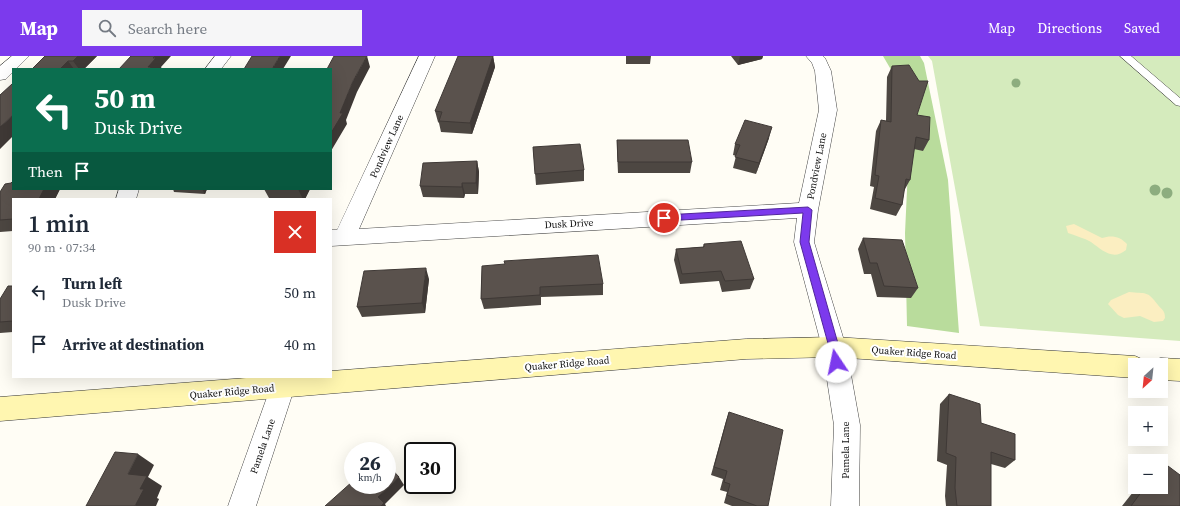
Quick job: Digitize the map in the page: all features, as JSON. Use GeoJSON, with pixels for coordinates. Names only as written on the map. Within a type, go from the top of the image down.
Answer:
{"type":"FeatureCollection","features":[{"type":"Feature","properties":{"kind":"street"},"geometry":{"type":"LineString","coordinates":[[0,75],[21,56]]}},
{"type":"Feature","properties":{"kind":"street"},"geometry":{"type":"LineString","coordinates":[[214,68],[223,56]]}},
{"type":"Feature","properties":{"kind":"street","name":"Pondview Lane"},"geometry":{"type":"LineString","coordinates":[[338,237],[427,56]]}},
{"type":"Feature","properties":{"kind":"street","name":"Pondview Lane"},"geometry":{"type":"LineString","coordinates":[[814,56],[819,61],[823,71],[828,110],[808,210],[804,242],[834,347]]}},
{"type":"Feature","properties":{"kind":"street","name":"Dusk Drive"},"geometry":{"type":"LineString","coordinates":[[338,237],[808,210]]}},
{"type":"Feature","properties":{"kind":"street","name":"Quaker Ridge Road"},"geometry":{"type":"LineString","coordinates":[[0,409],[746,349],[834,347],[1128,367]]}},
{"type":"Feature","properties":{"kind":"street","name":"Pamela Lane"},"geometry":{"type":"LineString","coordinates":[[834,347],[847,425],[845,506]]}},
{"type":"Feature","properties":{"kind":"street"},"geometry":{"type":"LineString","coordinates":[[1168,369],[1180,370]]}},
{"type":"Feature","properties":{"kind":"street","name":"Pamela Lane"},"geometry":{"type":"LineString","coordinates":[[242,506],[283,386]]}},
{"type":"Feature","properties":{"kind":"lane"},"geometry":{"type":"LineString","coordinates":[[1124,56],[1180,103]]}},
{"type":"Feature","properties":{"kind":"green space"},"geometry":{"type":"Polygon","coordinates":[[[883,56],[920,56],[924,63],[948,180],[959,333],[907,326],[905,233],[911,104],[883,56]]]}},
{"type":"Feature","properties":{"kind":"green space"},"geometry":{"type":"Polygon","coordinates":[[[928,56],[1180,56],[1180,341],[980,326],[932,61],[928,56]]]}},
{"type":"Feature","properties":{"kind":"sand"},"geometry":{"type":"Polygon","coordinates":[[[1074,224],[1102,238],[1112,236],[1121,239],[1127,244],[1126,250],[1117,255],[1103,251],[1091,242],[1068,233],[1066,226],[1074,224]]]}},
{"type":"Feature","properties":{"kind":"sand"},"geometry":{"type":"Polygon","coordinates":[[[1129,292],[1146,294],[1151,297],[1164,312],[1165,318],[1163,321],[1154,322],[1140,316],[1124,318],[1118,315],[1108,304],[1111,300],[1129,292]]]}},
{"type":"Feature","properties":{"kind":"building"},"geometry":{"type":"Polygon","coordinates":[[[45,56],[78,56],[73,61],[68,61],[61,68],[33,68],[45,56]]]}},
{"type":"Feature","properties":{"kind":"building"},"geometry":{"type":"Polygon","coordinates":[[[131,56],[155,56],[153,58],[156,58],[148,67],[150,68],[120,68],[131,56]]]}},
{"type":"Feature","properties":{"kind":"building"},"geometry":{"type":"Polygon","coordinates":[[[252,56],[280,56],[273,68],[245,68],[252,56]]]}},
{"type":"Feature","properties":{"kind":"building"},"geometry":{"type":"Polygon","coordinates":[[[334,56],[367,56],[353,81],[340,113],[343,113],[332,131],[332,68],[328,68],[334,56]]]}},
{"type":"Feature","properties":{"kind":"building"},"geometry":{"type":"Polygon","coordinates":[[[458,56],[493,56],[470,123],[439,121],[442,112],[435,111],[458,56]]]}},
{"type":"Feature","properties":{"kind":"building"},"geometry":{"type":"Polygon","coordinates":[[[909,65],[919,81],[928,81],[917,115],[930,117],[929,140],[916,137],[910,180],[906,179],[902,205],[875,198],[879,176],[875,175],[881,120],[891,122],[892,66],[909,65]]]}},
{"type":"Feature","properties":{"kind":"building"},"geometry":{"type":"Polygon","coordinates":[[[12,84],[12,116],[0,127],[0,95],[12,84]]]}},
{"type":"Feature","properties":{"kind":"building"},"geometry":{"type":"Polygon","coordinates":[[[745,120],[772,127],[759,163],[735,157],[740,145],[735,144],[745,120]]]}},
{"type":"Feature","properties":{"kind":"building"},"geometry":{"type":"Polygon","coordinates":[[[617,140],[688,140],[692,162],[618,162],[617,140]]]}},
{"type":"Feature","properties":{"kind":"building"},"geometry":{"type":"Polygon","coordinates":[[[580,144],[584,170],[535,174],[533,147],[580,144]]]}},
{"type":"Feature","properties":{"kind":"building"},"geometry":{"type":"Polygon","coordinates":[[[477,161],[476,183],[462,183],[462,187],[420,186],[423,163],[477,161]]]}},
{"type":"Feature","properties":{"kind":"building"},"geometry":{"type":"Polygon","coordinates":[[[12,182],[12,190],[44,190],[40,198],[12,198],[12,219],[0,220],[0,192],[5,184],[12,182]]]}},
{"type":"Feature","properties":{"kind":"building"},"geometry":{"type":"Polygon","coordinates":[[[863,238],[902,240],[918,288],[884,286],[877,263],[870,263],[863,238]]]}},
{"type":"Feature","properties":{"kind":"building"},"geometry":{"type":"Polygon","coordinates":[[[741,241],[754,279],[725,281],[721,271],[682,274],[676,249],[704,247],[704,244],[741,241]]]}},
{"type":"Feature","properties":{"kind":"building"},"geometry":{"type":"Polygon","coordinates":[[[598,255],[603,284],[540,287],[540,295],[481,299],[482,266],[505,264],[504,261],[598,255]]]}},
{"type":"Feature","properties":{"kind":"building"},"geometry":{"type":"Polygon","coordinates":[[[426,268],[422,303],[357,307],[364,271],[426,268]]]}},
{"type":"Feature","properties":{"kind":"building"},"geometry":{"type":"Polygon","coordinates":[[[8,286],[12,286],[12,321],[0,322],[0,299],[8,286]]]}},
{"type":"Feature","properties":{"kind":"building"},"geometry":{"type":"Polygon","coordinates":[[[949,394],[980,404],[981,423],[1015,434],[1015,460],[991,452],[991,506],[957,506],[955,488],[956,457],[946,453],[949,394]]]}},
{"type":"Feature","properties":{"kind":"building"},"geometry":{"type":"Polygon","coordinates":[[[729,412],[783,430],[768,506],[757,506],[727,495],[730,484],[724,482],[727,471],[714,467],[729,412]]]}},
{"type":"Feature","properties":{"kind":"building"},"geometry":{"type":"Polygon","coordinates":[[[115,452],[138,454],[128,474],[147,476],[140,489],[144,489],[135,506],[86,506],[115,452]]]}},
{"type":"Feature","properties":{"kind":"building"},"geometry":{"type":"Polygon","coordinates":[[[1168,466],[1180,475],[1180,506],[1131,506],[1140,494],[1168,494],[1168,466]]]}},
{"type":"Feature","properties":{"kind":"building"},"geometry":{"type":"Polygon","coordinates":[[[344,489],[344,494],[381,494],[378,497],[384,503],[381,506],[325,506],[344,489]]]}},
{"type":"Feature","properties":{"kind":"route"},"geometry":{"type":"LineString","coordinates":[[664,218],[808,210],[804,242],[834,347],[836,362]]}}]}
